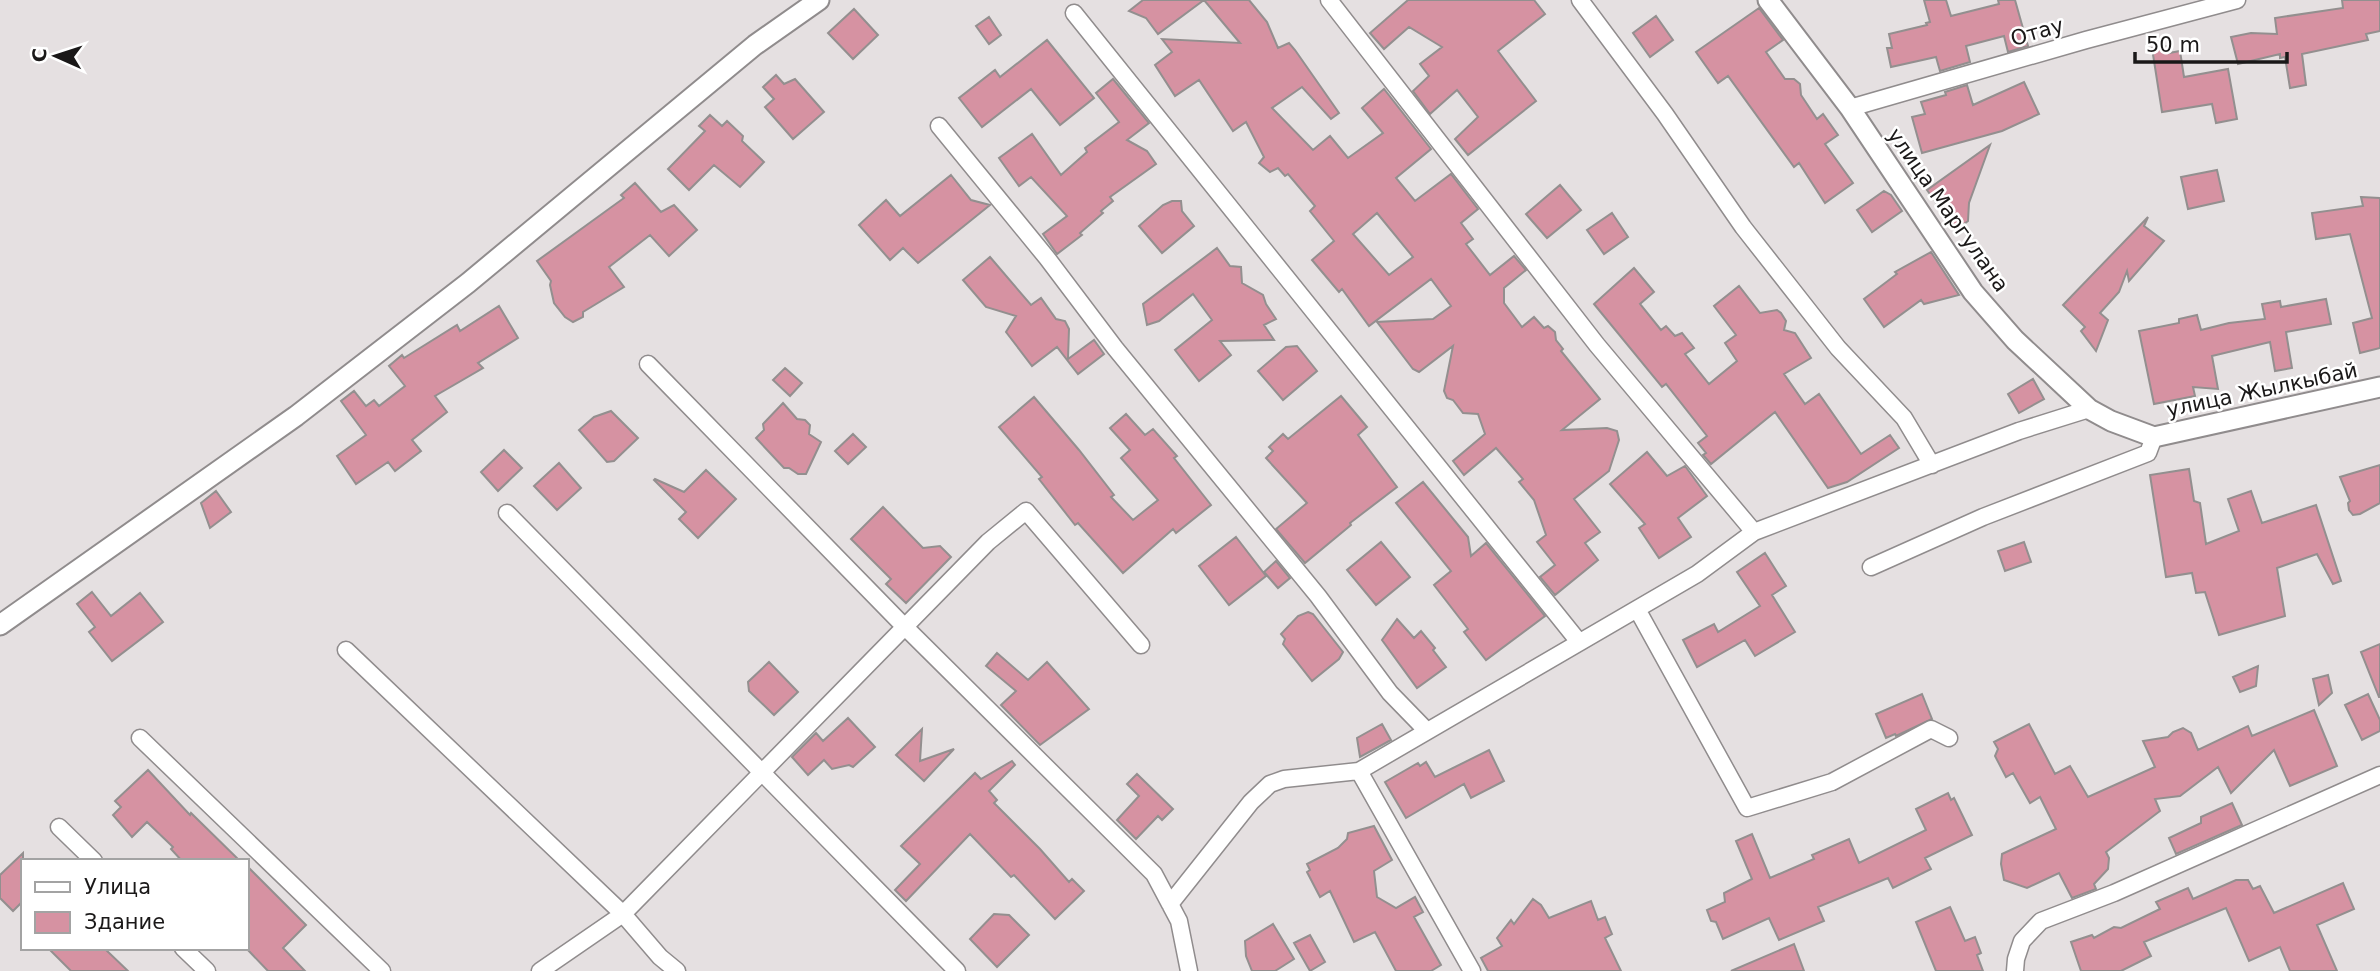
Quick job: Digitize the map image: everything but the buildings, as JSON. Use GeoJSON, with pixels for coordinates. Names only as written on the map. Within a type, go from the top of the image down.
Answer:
{"type":"FeatureCollection","features":[{"type":"Feature","properties":{"kind":"street"},"geometry":{"type":"LineString","coordinates":[[0,625],[296,416],[468,283],[755,45],[819,0]]}},
{"type":"Feature","properties":{"kind":"street"},"geometry":{"type":"LineString","coordinates":[[1329,0],[1597,345],[1754,532]]}},
{"type":"Feature","properties":{"kind":"street"},"geometry":{"type":"LineString","coordinates":[[1580,0],[1665,114],[1743,227],[1839,348],[1904,418],[1932,465]]}},
{"type":"Feature","properties":{"kind":"street","name":"улица Маргулана"},"geometry":{"type":"LineString","coordinates":[[1768,0],[1850,108],[1973,292],[2015,340],[2089,408],[2111,421],[2154,437]]}},
{"type":"Feature","properties":{"kind":"street","name":"Отау"},"geometry":{"type":"LineString","coordinates":[[1850,108],[2237,0]]}},
{"type":"Feature","properties":{"kind":"street"},"geometry":{"type":"LineString","coordinates":[[1074,13],[1579,642]]}},
{"type":"Feature","properties":{"kind":"street"},"geometry":{"type":"LineString","coordinates":[[939,126],[1047,258],[1115,348],[1309,585],[1390,693],[1427,731]]}},
{"type":"Feature","properties":{"kind":"street"},"geometry":{"type":"LineString","coordinates":[[648,364],[905,627],[1154,874],[1179,921],[1189,971]]}},
{"type":"Feature","properties":{"kind":"street","name":"улица Жылкыбай"},"geometry":{"type":"LineString","coordinates":[[2154,437],[2380,387]]}},
{"type":"Feature","properties":{"kind":"street"},"geometry":{"type":"LineString","coordinates":[[1170,904],[1251,802],[1270,784],[1284,779],[1359,771],[1697,574],[1754,532],[2019,431],[2089,408]]}},
{"type":"Feature","properties":{"kind":"street"},"geometry":{"type":"LineString","coordinates":[[1871,567],[1983,517],[2148,453],[2154,437]]}},
{"type":"Feature","properties":{"kind":"street"},"geometry":{"type":"LineString","coordinates":[[540,971],[623,914],[988,542],[1026,511],[1141,645]]}},
{"type":"Feature","properties":{"kind":"street"},"geometry":{"type":"LineString","coordinates":[[507,513],[957,971]]}},
{"type":"Feature","properties":{"kind":"street"},"geometry":{"type":"LineString","coordinates":[[1637,609],[1747,808],[1832,782],[1931,729],[1949,738]]}},
{"type":"Feature","properties":{"kind":"street"},"geometry":{"type":"LineString","coordinates":[[346,650],[623,914],[660,957],[677,971]]}},
{"type":"Feature","properties":{"kind":"street"},"geometry":{"type":"LineString","coordinates":[[140,738],[382,971]]}},
{"type":"Feature","properties":{"kind":"street"},"geometry":{"type":"LineString","coordinates":[[1359,771],[1472,971]]}},
{"type":"Feature","properties":{"kind":"street"},"geometry":{"type":"LineString","coordinates":[[2015,971],[2022,941],[2040,921],[2114,893],[2380,775]]}},
{"type":"Feature","properties":{"kind":"street"},"geometry":{"type":"LineString","coordinates":[[59,827],[91,859]]}},
{"type":"Feature","properties":{"kind":"street"},"geometry":{"type":"LineString","coordinates":[[185,950],[206,971]]}}]}
